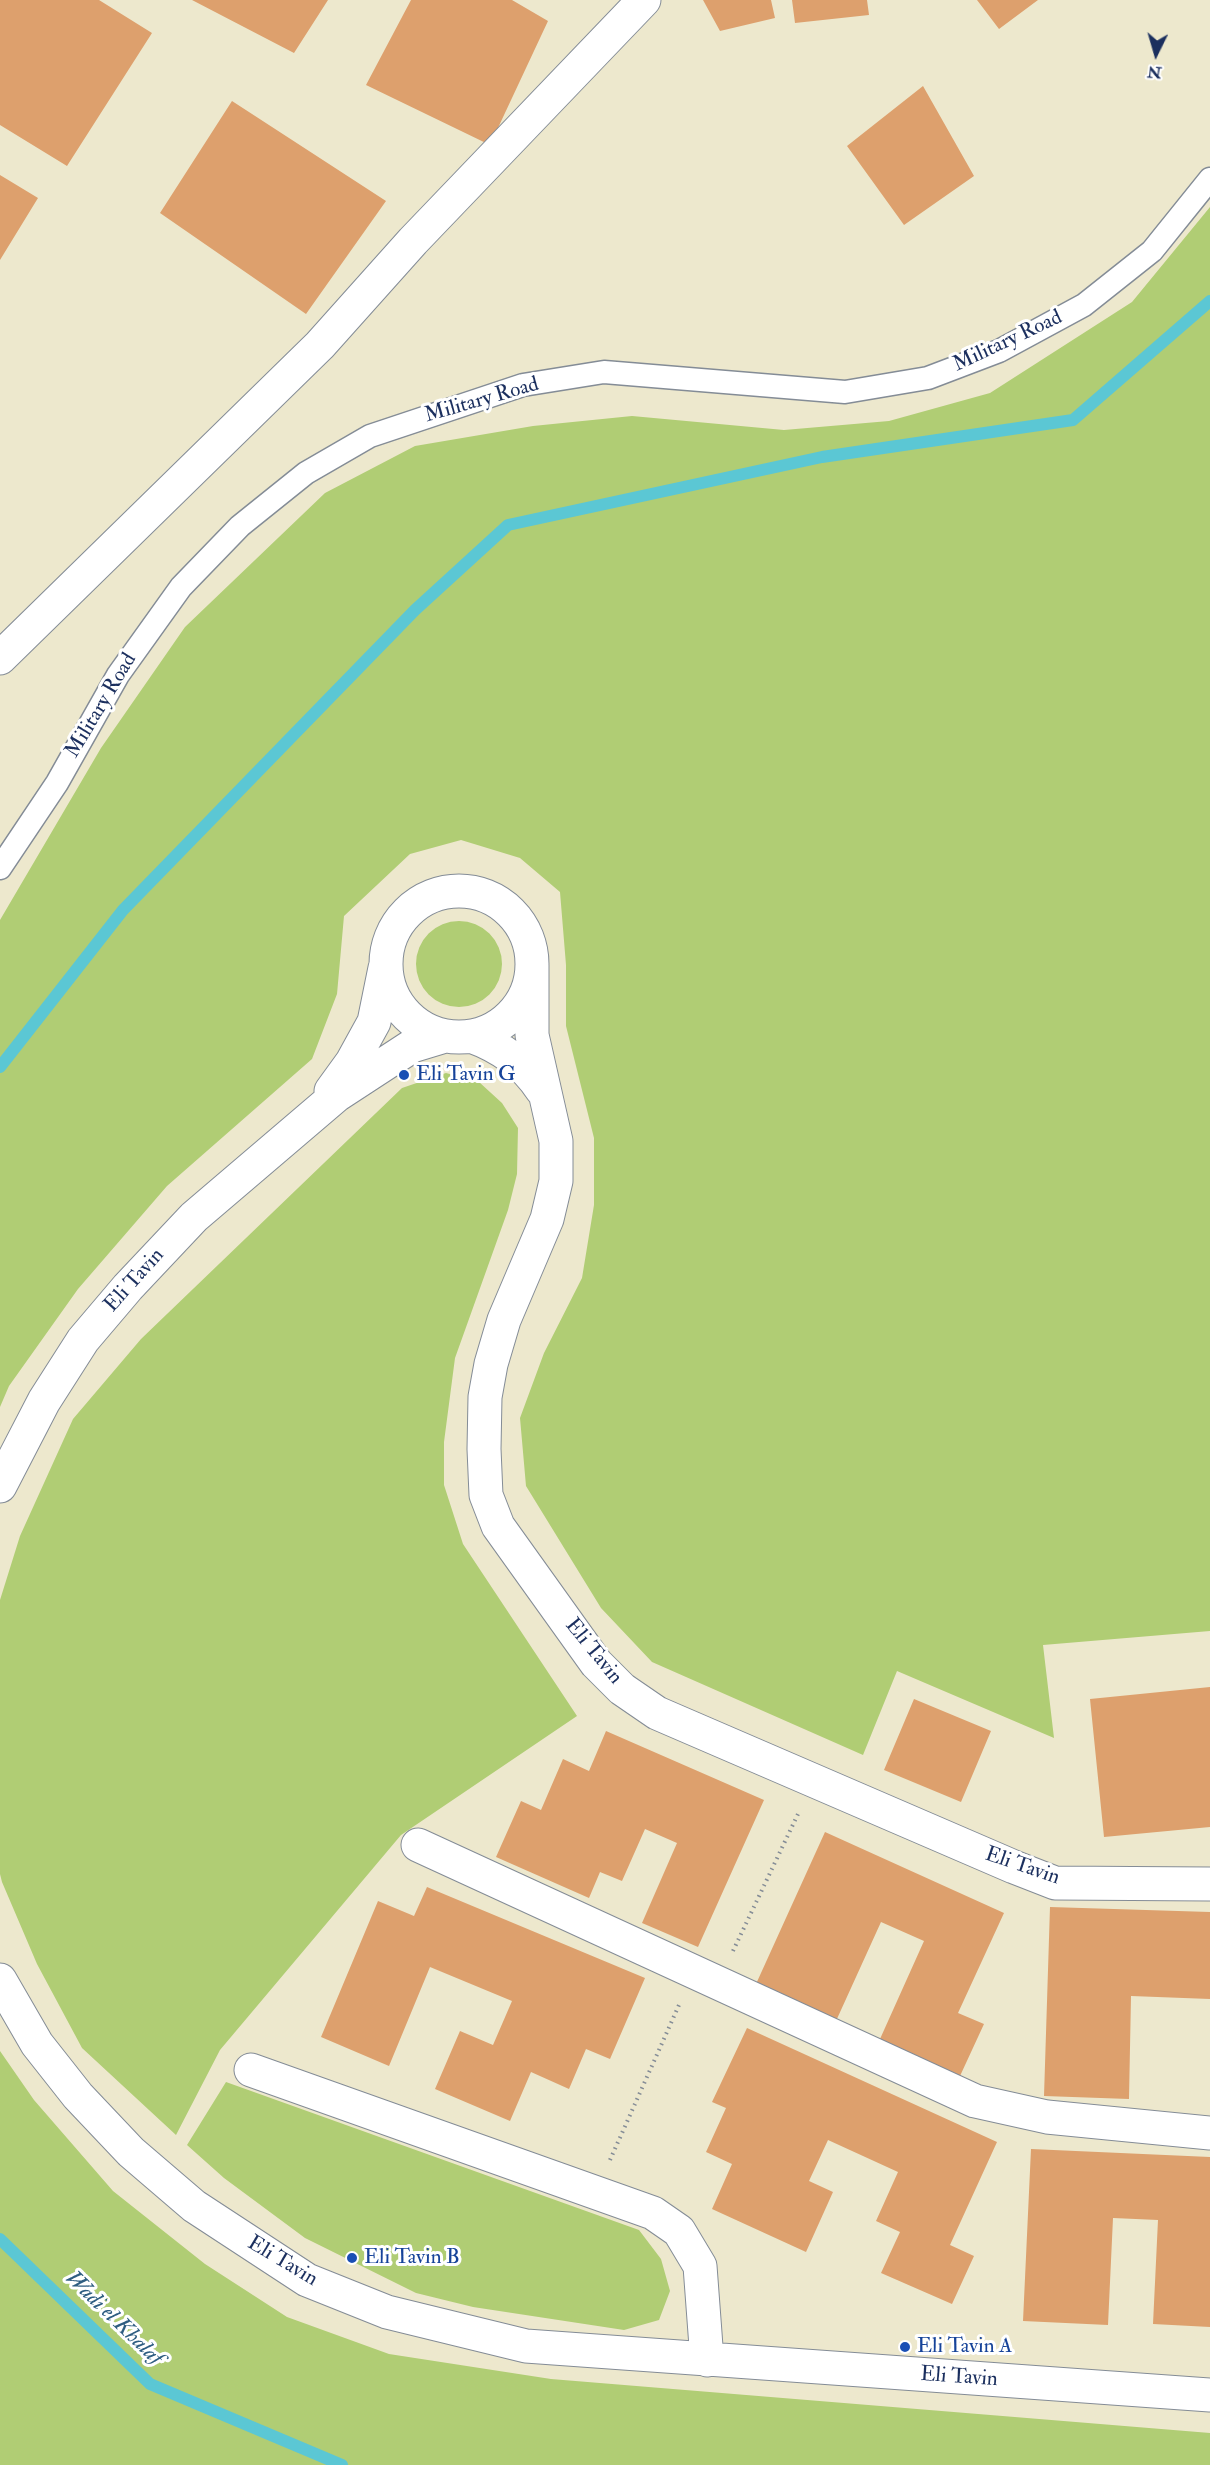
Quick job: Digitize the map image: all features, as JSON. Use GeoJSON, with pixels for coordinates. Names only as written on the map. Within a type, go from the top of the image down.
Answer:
{"type":"FeatureCollection","features":[{"type":"Feature","properties":{"kind":"street"},"geometry":{"type":"LineString","coordinates":[[0,658],[320,345],[413,241],[644,0]]}},
{"type":"Feature","properties":{"kind":"street"},"geometry":{"type":"LineString","coordinates":[[459,891],[482,894],[502,905],[519,921],[529,942],[532,964],[527,990],[515,1011],[495,1028],[458,1036],[422,1027],[402,1011],[390,989],[385,964],[388,942],[399,921],[415,905],[436,894],[459,891]]}},
{"type":"Feature","properties":{"kind":"street","name":"Eli Tavin"},"geometry":{"type":"LineString","coordinates":[[315,1112],[352,1062],[374,1022],[385,964]]}},
{"type":"Feature","properties":{"kind":"street","name":"Eli Tavin"},"geometry":{"type":"LineString","coordinates":[[532,964],[532,1035],[556,1141],[556,1181],[547,1219],[504,1320],[491,1364],[485,1397],[486,1495],[498,1526],[596,1663],[622,1689],[657,1713],[1055,1883],[1210,1884]]}},
{"type":"Feature","properties":{"kind":"street","name":"Eli Tavin"},"geometry":{"type":"LineString","coordinates":[[0,1486],[44,1401],[66,1366],[83,1340],[128,1287],[194,1217],[337,1095],[412,1046],[458,1036],[495,1045],[532,1075],[545,1095]]}},
{"type":"Feature","properties":{"kind":"street"},"geometry":{"type":"LineString","coordinates":[[418,1845],[975,2101],[1047,2117],[1210,2133]]}},
{"type":"Feature","properties":{"kind":"street","name":"Eli Tavin"},"geometry":{"type":"LineString","coordinates":[[0,1980],[37,2044],[78,2096],[131,2152],[194,2206],[307,2280],[387,2312],[526,2346],[1210,2396]]}},
{"type":"Feature","properties":{"kind":"street"},"geometry":{"type":"LineString","coordinates":[[251,2070],[653,2213],[679,2231],[700,2266],[707,2360]]}},
{"type":"Feature","properties":{"kind":"lane","name":"Military Road"},"geometry":{"type":"LineString","coordinates":[[0,868],[57,783],[118,675],[181,587],[240,526],[306,473],[370,436],[450,408],[534,383],[604,372],[845,392],[928,378],[999,351],[1084,305],[1152,251],[1210,179]]}},
{"type":"Feature","properties":{"kind":"path"},"geometry":{"type":"LineString","coordinates":[[596,2193],[706,1977],[813,1781]]}},
{"type":"Feature","properties":{"kind":"green space"},"geometry":{"type":"Polygon","coordinates":[[[1210,207],[1210,1631],[1043,1645],[1054,1738],[897,1671],[863,1755],[652,1662],[601,1608],[526,1486],[520,1418],[544,1353],[582,1278],[594,1205],[594,1138],[566,1026],[566,965],[560,892],[520,858],[461,840],[410,854],[344,916],[337,994],[312,1059],[167,1186],[78,1289],[9,1386],[0,1407],[0,920],[101,748],[185,627],[325,493],[415,446],[533,426],[632,416],[784,430],[889,421],[990,393],[1132,302],[1210,207]]]}},
{"type":"Feature","properties":{"kind":"green space"},"geometry":{"type":"Polygon","coordinates":[[[451,921],[467,921],[490,933],[499,947],[502,964],[499,981],[490,995],[467,1007],[451,1007],[435,1000],[423,988],[416,972],[416,956],[423,940],[435,928],[451,921]]]}},
{"type":"Feature","properties":{"kind":"green space"},"geometry":{"type":"Polygon","coordinates":[[[446,1073],[479,1082],[502,1103],[518,1128],[517,1174],[508,1210],[455,1358],[444,1442],[444,1485],[463,1544],[577,1716],[401,1835],[220,2050],[176,2135],[82,2048],[37,1964],[2,1882],[0,1874],[0,1600],[20,1536],[73,1419],[141,1339],[402,1088],[446,1073]]]}},
{"type":"Feature","properties":{"kind":"green space"},"geometry":{"type":"Polygon","coordinates":[[[0,2051],[34,2100],[113,2191],[205,2264],[287,2317],[389,2354],[551,2379],[1210,2433],[1210,2465],[0,2465],[0,2051]]]}},
{"type":"Feature","properties":{"kind":"green space"},"geometry":{"type":"Polygon","coordinates":[[[226,2082],[639,2230],[661,2259],[670,2291],[659,2320],[624,2330],[473,2307],[416,2293],[305,2238],[224,2178],[187,2145],[226,2082]]]}},
{"type":"Feature","properties":{"kind":"building"},"geometry":{"type":"Polygon","coordinates":[[[0,0],[99,0],[152,33],[67,166],[0,125],[0,0]]]}},
{"type":"Feature","properties":{"kind":"building"},"geometry":{"type":"Polygon","coordinates":[[[192,0],[328,0],[294,53],[192,0]]]}},
{"type":"Feature","properties":{"kind":"building"},"geometry":{"type":"Polygon","coordinates":[[[411,0],[512,0],[548,21],[490,145],[366,85],[411,0]]]}},
{"type":"Feature","properties":{"kind":"building"},"geometry":{"type":"Polygon","coordinates":[[[703,0],[771,0],[775,18],[720,31],[703,0]]]}},
{"type":"Feature","properties":{"kind":"building"},"geometry":{"type":"Polygon","coordinates":[[[792,0],[867,0],[869,15],[795,23],[792,0]]]}},
{"type":"Feature","properties":{"kind":"building"},"geometry":{"type":"Polygon","coordinates":[[[977,0],[1038,0],[999,29],[977,0]]]}},
{"type":"Feature","properties":{"kind":"building"},"geometry":{"type":"Polygon","coordinates":[[[923,86],[974,176],[904,225],[847,146],[923,86]]]}},
{"type":"Feature","properties":{"kind":"building"},"geometry":{"type":"Polygon","coordinates":[[[232,101],[386,201],[306,314],[160,213],[232,101]]]}},
{"type":"Feature","properties":{"kind":"building"},"geometry":{"type":"Polygon","coordinates":[[[0,175],[38,198],[0,260],[0,175]]]}},
{"type":"Feature","properties":{"kind":"building"},"geometry":{"type":"Polygon","coordinates":[[[1210,1687],[1210,1827],[1104,1837],[1090,1699],[1210,1687]]]}},
{"type":"Feature","properties":{"kind":"building"},"geometry":{"type":"Polygon","coordinates":[[[914,1699],[991,1731],[961,1802],[884,1770],[914,1699]]]}},
{"type":"Feature","properties":{"kind":"building"},"geometry":{"type":"Polygon","coordinates":[[[606,1731],[764,1800],[698,1947],[642,1923],[677,1843],[645,1829],[622,1881],[600,1872],[589,1898],[496,1857],[521,1801],[541,1810],[563,1759],[589,1771],[606,1731]]]}},
{"type":"Feature","properties":{"kind":"building"},"geometry":{"type":"Polygon","coordinates":[[[825,1832],[1004,1913],[958,2013],[984,2024],[960,2076],[880,2039],[924,1941],[881,1922],[836,2021],[756,1984],[825,1832]]]}},
{"type":"Feature","properties":{"kind":"building"},"geometry":{"type":"Polygon","coordinates":[[[427,1887],[645,1978],[610,2059],[586,2049],[569,2089],[531,2072],[510,2121],[435,2089],[460,2031],[493,2045],[512,2001],[430,1967],[389,2066],[321,2037],[378,1901],[414,1916],[427,1887]]]}},
{"type":"Feature","properties":{"kind":"building"},"geometry":{"type":"Polygon","coordinates":[[[1050,1907],[1210,1912],[1210,1999],[1131,1996],[1129,2099],[1044,2096],[1050,1907]]]}},
{"type":"Feature","properties":{"kind":"building"},"geometry":{"type":"Polygon","coordinates":[[[747,2028],[997,2142],[950,2245],[974,2256],[952,2304],[881,2273],[900,2232],[876,2221],[898,2172],[828,2140],[809,2181],[833,2192],[806,2252],[712,2209],[732,2164],[706,2152],[726,2108],[712,2102],[747,2028]]]}},
{"type":"Feature","properties":{"kind":"building"},"geometry":{"type":"Polygon","coordinates":[[[1031,2149],[1210,2157],[1210,2327],[1153,2324],[1158,2220],[1113,2218],[1108,2325],[1023,2321],[1031,2149]]]}},
{"type":"Feature","properties":{"kind":"waterway"},"geometry":{"type":"LineString","coordinates":[[0,1067],[123,910],[415,610],[508,525],[822,457],[1073,420],[1210,301]]}},
{"type":"Feature","properties":{"kind":"waterway","name":"Wadi el Khalaf"},"geometry":{"type":"LineString","coordinates":[[0,2239],[150,2384],[342,2465]]}},
{"type":"Feature","properties":{"kind":"place","name":"Eli Tavin G"},"geometry":{"type":"Point","coordinates":[404,1075]}},
{"type":"Feature","properties":{"kind":"place","name":"Eli Tavin B"},"geometry":{"type":"Point","coordinates":[352,2258]}},
{"type":"Feature","properties":{"kind":"place","name":"Eli Tavin A"},"geometry":{"type":"Point","coordinates":[905,2347]}}]}
